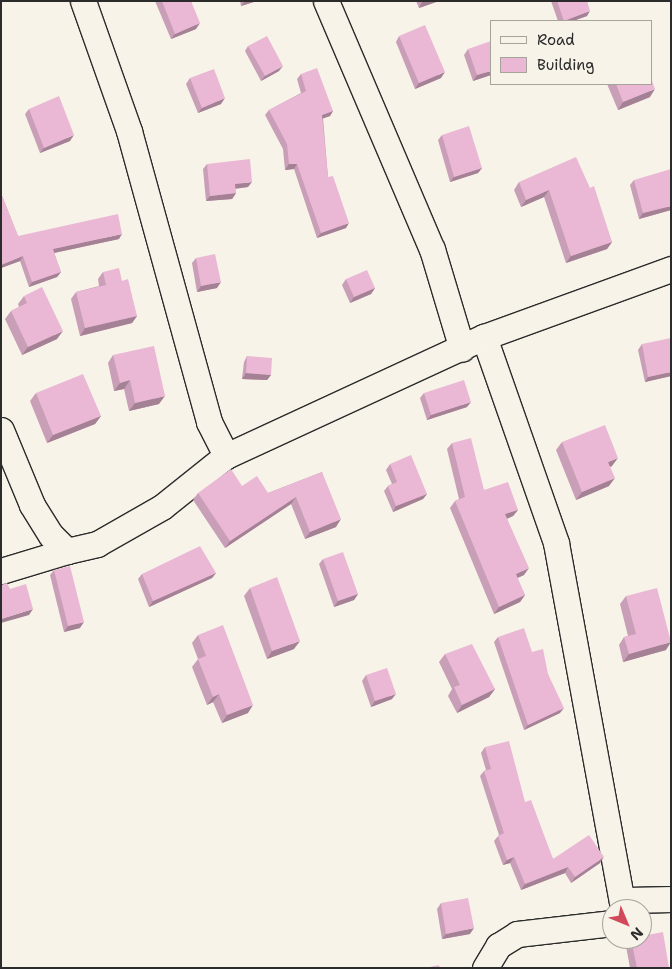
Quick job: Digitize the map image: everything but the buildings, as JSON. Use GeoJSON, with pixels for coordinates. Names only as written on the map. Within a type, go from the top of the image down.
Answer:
{"type":"FeatureCollection","features":[{"type":"Feature","properties":{"kind":"street"},"geometry":{"type":"LineString","coordinates":[[83,1],[129,131],[209,422],[226,456]]}},
{"type":"Feature","properties":{"kind":"street"},"geometry":{"type":"LineString","coordinates":[[326,1],[432,249],[462,349]]}},
{"type":"Feature","properties":{"kind":"street"},"geometry":{"type":"LineString","coordinates":[[1,571],[97,544],[162,507],[226,456],[462,349],[484,337],[671,269]]}},
{"type":"Feature","properties":{"kind":"street"},"geometry":{"type":"LineString","coordinates":[[484,337],[556,543],[622,899]]}},
{"type":"Feature","properties":{"kind":"street"},"geometry":{"type":"LineString","coordinates":[[1,430],[32,505],[67,551]]}},
{"type":"Feature","properties":{"kind":"street"},"geometry":{"type":"LineString","coordinates":[[652,901],[671,899]]}},
{"type":"Feature","properties":{"kind":"street"},"geometry":{"type":"LineString","coordinates":[[486,968],[498,946],[517,934],[602,924]]}}]}
